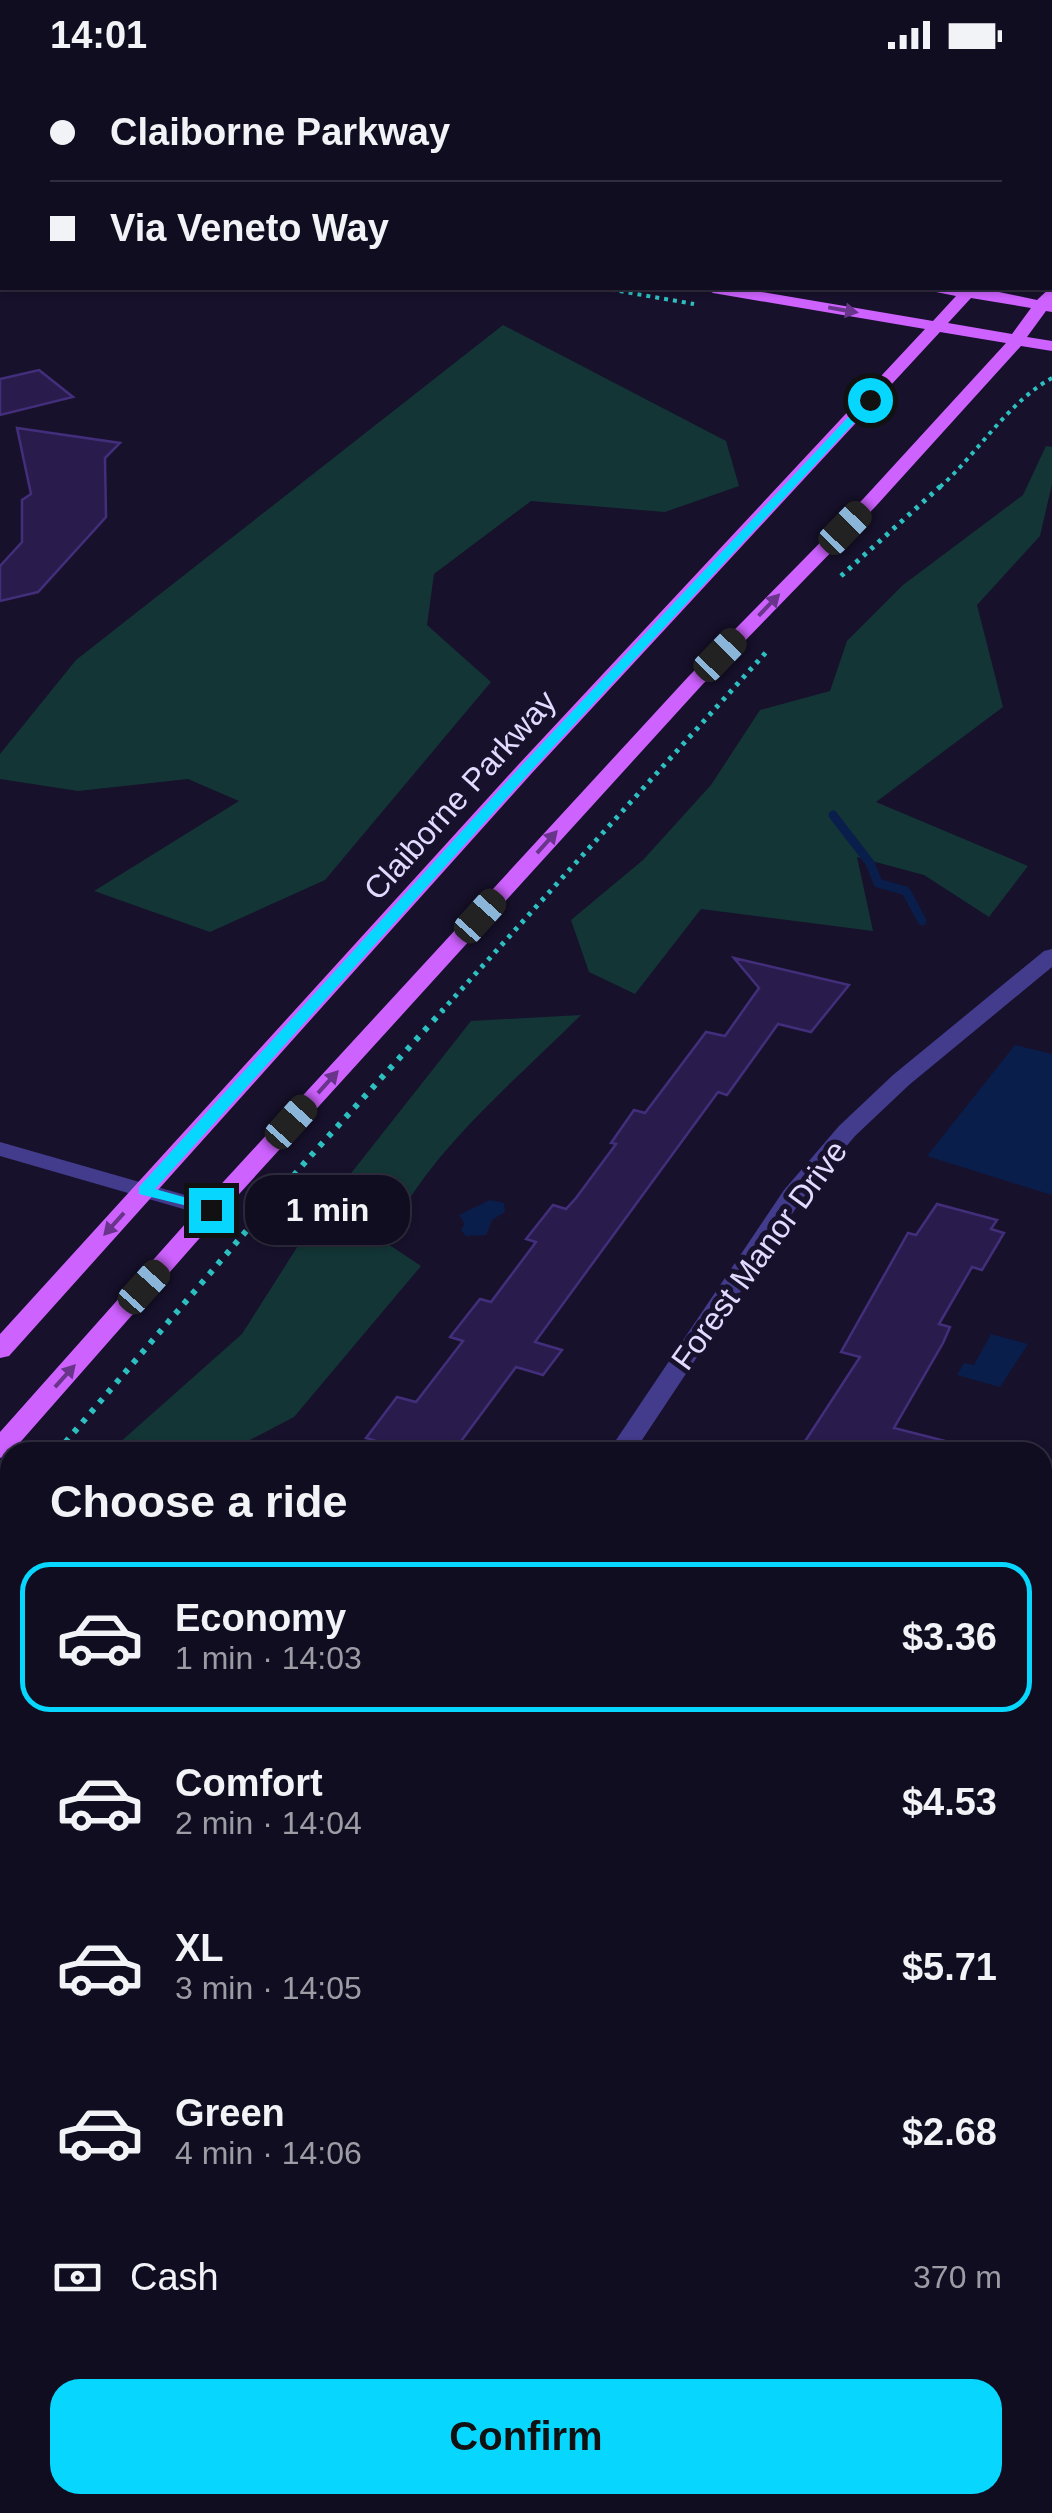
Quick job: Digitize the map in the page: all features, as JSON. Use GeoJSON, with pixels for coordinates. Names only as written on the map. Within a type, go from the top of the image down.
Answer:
{"type":"FeatureCollection","features":[{"type":"Feature","properties":{"kind":"main road"},"geometry":{"type":"LineString","coordinates":[[725,290],[1052,346]]}},
{"type":"Feature","properties":{"kind":"main road"},"geometry":{"type":"LineString","coordinates":[[970,290],[1049,301]]}},
{"type":"Feature","properties":{"kind":"main road","name":"Claiborne Parkway"},"geometry":{"type":"LineString","coordinates":[[0,1350],[525,769],[970,290]]}},
{"type":"Feature","properties":{"kind":"main road"},"geometry":{"type":"LineString","coordinates":[[7,1442],[211,1210],[695,680],[870,502],[1049,301]]}},
{"type":"Feature","properties":{"kind":"street","name":"Forest Manor Drive"},"geometry":{"type":"LineString","coordinates":[[628,1442],[793,1195],[848,1130],[901,1080],[1052,956]]}},
{"type":"Feature","properties":{"kind":"street"},"geometry":{"type":"LineString","coordinates":[[0,1148],[211,1210]]}},
{"type":"Feature","properties":{"kind":"path"},"geometry":{"type":"LineString","coordinates":[[837,579],[968,462],[1034,388],[1052,378]]}},
{"type":"Feature","properties":{"kind":"path"},"geometry":{"type":"LineString","coordinates":[[66,1442],[307,1160],[778,640]]}},
{"type":"Feature","properties":{"kind":"green space"},"geometry":{"type":"Polygon","coordinates":[[[503,325],[726,441],[739,486],[665,512],[531,501],[434,574],[427,625],[491,682],[325,880],[210,932],[94,891],[239,801],[188,779],[78,791],[0,779],[0,754],[76,660],[503,325]]]}},
{"type":"Feature","properties":{"kind":"green space"},"geometry":{"type":"Polygon","coordinates":[[[1046,446],[1052,447],[1052,484],[1040,536],[977,605],[1003,707],[876,802],[1028,866],[989,917],[924,875],[857,857],[873,931],[701,909],[635,994],[589,972],[571,920],[643,860],[711,785],[760,710],[830,691],[847,641],[903,585],[1023,495],[1046,446]]]}},
{"type":"Feature","properties":{"kind":"green space"},"geometry":{"type":"Polygon","coordinates":[[[581,1015],[447,1149],[403,1209],[385,1242],[421,1266],[294,1417],[246,1442],[120,1442],[242,1334],[315,1219],[471,1021],[581,1015]]]}},
{"type":"Feature","properties":{"kind":"water"},"geometry":{"type":"Polygon","coordinates":[[[1015,1045],[1052,1054],[1052,1195],[927,1156],[1015,1045]]]}},
{"type":"Feature","properties":{"kind":"water"},"geometry":{"type":"Polygon","coordinates":[[[490,1200],[504,1203],[505,1212],[492,1220],[486,1235],[466,1236],[459,1215],[490,1200]]]}},
{"type":"Feature","properties":{"kind":"water"},"geometry":{"type":"Polygon","coordinates":[[[991,1334],[1028,1344],[1000,1387],[957,1375],[964,1363],[974,1365],[991,1334]]]}},
{"type":"Feature","properties":{"kind":"building"},"geometry":{"type":"Polygon","coordinates":[[[39,370],[73,397],[0,415],[0,379],[39,370]]]}},
{"type":"Feature","properties":{"kind":"building"},"geometry":{"type":"Polygon","coordinates":[[[17,428],[120,443],[105,458],[106,517],[38,592],[0,601],[0,566],[22,542],[22,500],[31,494],[17,428]]]}},
{"type":"Feature","properties":{"kind":"building"},"geometry":{"type":"Polygon","coordinates":[[[734,958],[849,985],[811,1032],[778,1024],[727,1095],[718,1092],[535,1342],[562,1350],[543,1375],[516,1367],[460,1442],[380,1442],[366,1438],[397,1397],[416,1402],[463,1341],[450,1337],[480,1299],[491,1302],[536,1242],[526,1239],[553,1205],[566,1209],[616,1144],[611,1143],[634,1110],[645,1113],[706,1032],[725,1036],[759,988],[734,958]]]}},
{"type":"Feature","properties":{"kind":"building"},"geometry":{"type":"Polygon","coordinates":[[[937,1204],[997,1220],[991,1229],[1004,1233],[982,1270],[972,1267],[939,1324],[950,1327],[894,1428],[949,1442],[805,1442],[860,1357],[841,1352],[908,1233],[916,1235],[937,1204]]]}},
{"type":"Feature","properties":{"kind":"waterway"},"geometry":{"type":"LineString","coordinates":[[833,815],[870,863],[878,883],[906,891],[922,921]]}},
{"type":"Feature","properties":{"kind":"route"},"geometry":{"type":"LineString","coordinates":[[211,1210],[144,1191],[525,769],[870,400]]}}]}
